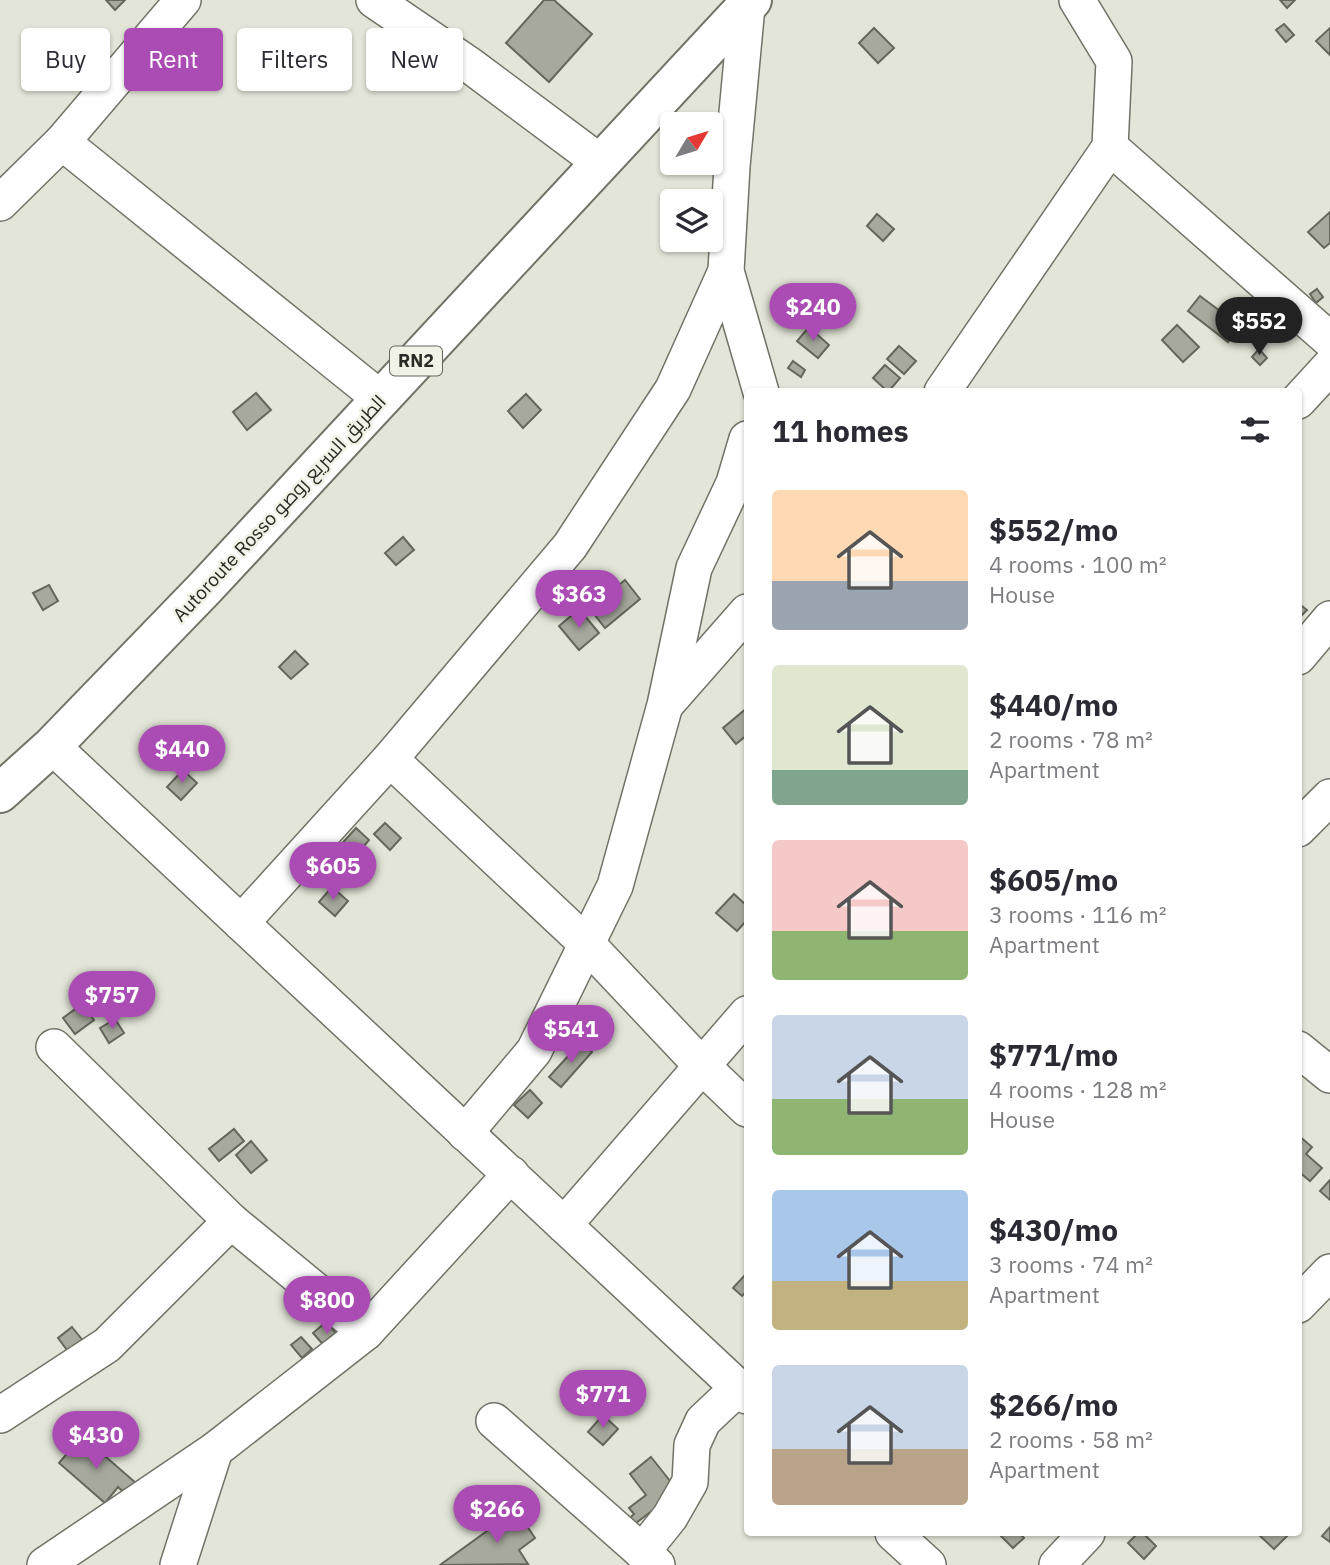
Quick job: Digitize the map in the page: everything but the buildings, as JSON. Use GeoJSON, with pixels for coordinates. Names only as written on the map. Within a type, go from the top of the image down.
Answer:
{"type":"FeatureCollection","features":[{"type":"Feature","properties":{"kind":"highway","name":"Autoroute Rosso الطريق السريع روصو"},"geometry":{"type":"LineString","coordinates":[[0,793],[52,747],[205,588],[750,3]]}},
{"type":"Feature","properties":{"kind":"street"},"geometry":{"type":"LineString","coordinates":[[0,203],[62,142],[183,0]]}},
{"type":"Feature","properties":{"kind":"street"},"geometry":{"type":"LineString","coordinates":[[374,0],[471,66],[601,163]]}},
{"type":"Feature","properties":{"kind":"street"},"geometry":{"type":"LineString","coordinates":[[945,388],[1110,147],[1114,61],[1077,0]]}},
{"type":"Feature","properties":{"kind":"street"},"geometry":{"type":"LineString","coordinates":[[750,3],[732,166],[726,271],[760,388]]}},
{"type":"Feature","properties":{"kind":"street"},"geometry":{"type":"LineString","coordinates":[[62,142],[381,399]]}},
{"type":"Feature","properties":{"kind":"street"},"geometry":{"type":"LineString","coordinates":[[1110,147],[1330,340]]}},
{"type":"Feature","properties":{"kind":"street"},"geometry":{"type":"LineString","coordinates":[[241,923],[390,759],[570,546],[673,389],[726,271]]}},
{"type":"Feature","properties":{"kind":"street"},"geometry":{"type":"LineString","coordinates":[[1302,397],[1330,366]]}},
{"type":"Feature","properties":{"kind":"street"},"geometry":{"type":"LineString","coordinates":[[465,1133],[534,1051],[615,886],[665,705],[694,568],[734,483],[744,449]]}},
{"type":"Feature","properties":{"kind":"street"},"geometry":{"type":"LineString","coordinates":[[665,705],[744,615]]}},
{"type":"Feature","properties":{"kind":"street"},"geometry":{"type":"LineString","coordinates":[[1302,652],[1330,619]]}},
{"type":"Feature","properties":{"kind":"street"},"geometry":{"type":"LineString","coordinates":[[52,747],[743,1392],[703,1421],[692,1445],[690,1482],[649,1558],[494,1421]]}},
{"type":"Feature","properties":{"kind":"street"},"geometry":{"type":"LineString","coordinates":[[390,759],[587,944],[702,1066],[744,1106]]}},
{"type":"Feature","properties":{"kind":"street"},"geometry":{"type":"LineString","coordinates":[[1302,824],[1330,797]]}},
{"type":"Feature","properties":{"kind":"street"},"geometry":{"type":"LineString","coordinates":[[564,1225],[744,1017]]}},
{"type":"Feature","properties":{"kind":"street"},"geometry":{"type":"LineString","coordinates":[[54,1047],[231,1221],[366,1332]]}},
{"type":"Feature","properties":{"kind":"street"},"geometry":{"type":"LineString","coordinates":[[1302,1052],[1330,1075]]}},
{"type":"Feature","properties":{"kind":"street"},"geometry":{"type":"LineString","coordinates":[[45,1565],[215,1450],[366,1332],[511,1174]]}},
{"type":"Feature","properties":{"kind":"street"},"geometry":{"type":"LineString","coordinates":[[0,1415],[107,1345],[231,1221]]}},
{"type":"Feature","properties":{"kind":"street"},"geometry":{"type":"LineString","coordinates":[[1302,1302],[1330,1272]]}},
{"type":"Feature","properties":{"kind":"street"},"geometry":{"type":"LineString","coordinates":[[178,1565],[215,1450]]}},
{"type":"Feature","properties":{"kind":"street"},"geometry":{"type":"LineString","coordinates":[[896,1536],[928,1565]]}},
{"type":"Feature","properties":{"kind":"street"},"geometry":{"type":"LineString","coordinates":[[1057,1565],[1084,1536]]}}]}
